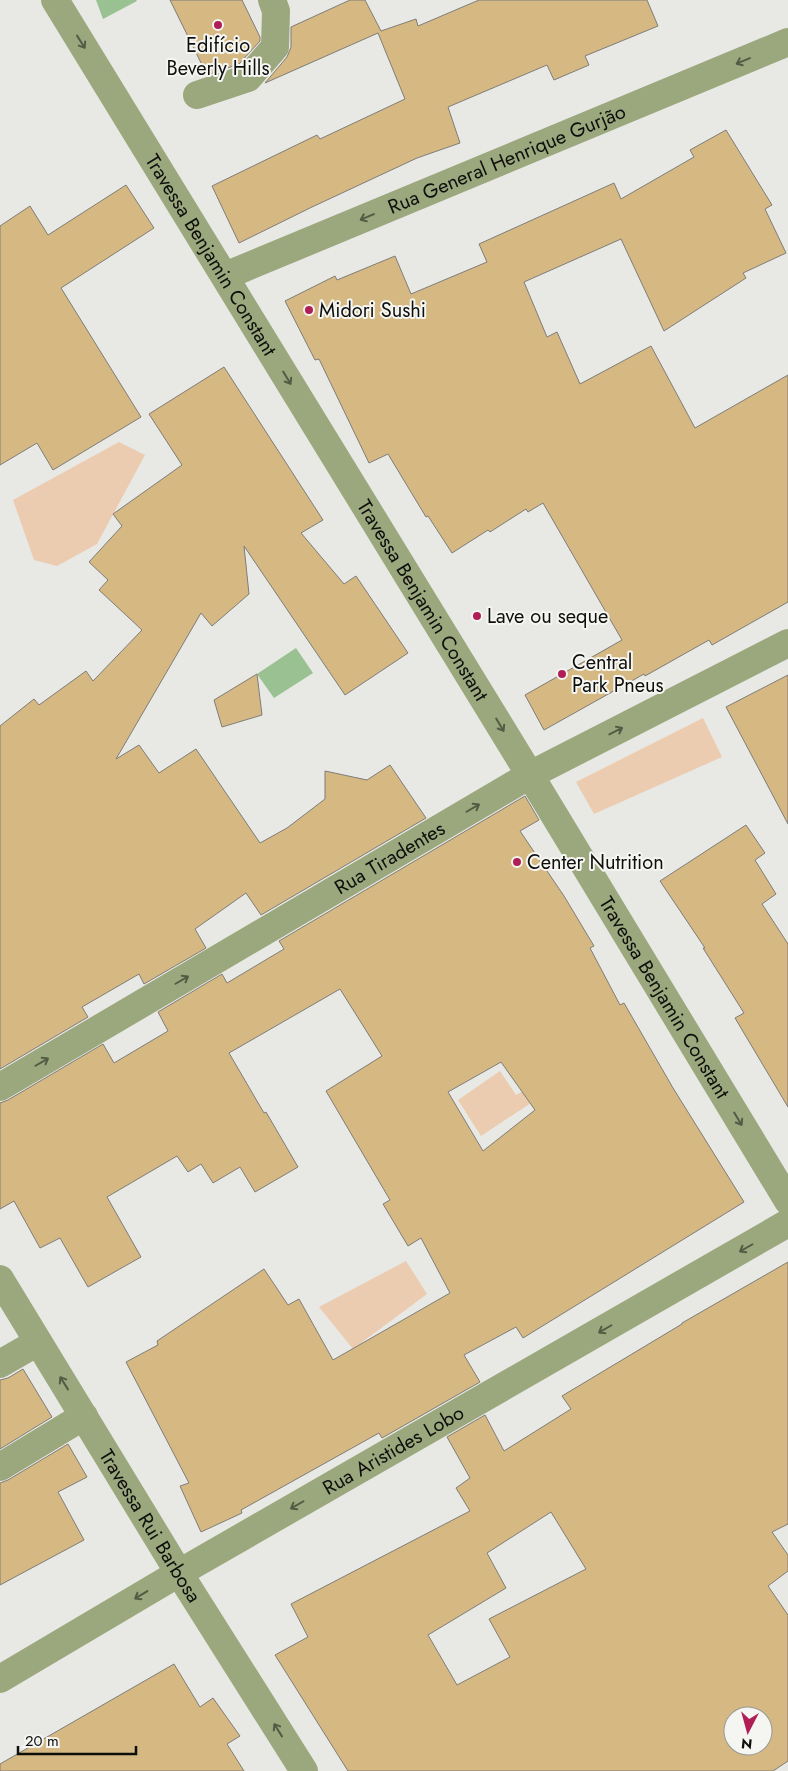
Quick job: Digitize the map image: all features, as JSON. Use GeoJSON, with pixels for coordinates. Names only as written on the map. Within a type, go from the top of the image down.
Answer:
{"type":"FeatureCollection","features":[{"type":"Feature","properties":{"kind":"street","name":"Travessa Benjamin Constant"},"geometry":{"type":"LineString","coordinates":[[55,0],[530,775],[788,1201]]}},
{"type":"Feature","properties":{"kind":"street"},"geometry":{"type":"LineString","coordinates":[[197,95],[248,78],[275,47],[276,11],[272,0]]}},
{"type":"Feature","properties":{"kind":"street","name":"Rua General Henrique Gurjão"},"geometry":{"type":"LineString","coordinates":[[225,276],[788,42]]}},
{"type":"Feature","properties":{"kind":"street","name":"Rua Tiradentes"},"geometry":{"type":"LineString","coordinates":[[0,1087],[530,775],[788,643]]}},
{"type":"Feature","properties":{"kind":"street","name":"Rua Aristides Lobo"},"geometry":{"type":"LineString","coordinates":[[0,1679],[178,1573],[788,1223]]}},
{"type":"Feature","properties":{"kind":"street","name":"Travessa Rui Barbosa"},"geometry":{"type":"LineString","coordinates":[[0,1279],[178,1573],[304,1771]]}},
{"type":"Feature","properties":{"kind":"street"},"geometry":{"type":"LineString","coordinates":[[2,1363],[38,1342]]}},
{"type":"Feature","properties":{"kind":"street"},"geometry":{"type":"LineString","coordinates":[[0,1467],[84,1416]]}},
{"type":"Feature","properties":{"kind":"shaded area"},"geometry":{"type":"Polygon","coordinates":[[[96,0],[136,0],[137,1],[103,19],[96,0]]]}},
{"type":"Feature","properties":{"kind":"shaded area"},"geometry":{"type":"Polygon","coordinates":[[[119,442],[145,455],[97,544],[57,566],[34,560],[13,500],[119,442]]]}},
{"type":"Feature","properties":{"kind":"shaded area"},"geometry":{"type":"Polygon","coordinates":[[[296,648],[313,673],[274,698],[257,674],[296,648]]]}},
{"type":"Feature","properties":{"kind":"shaded area"},"geometry":{"type":"Polygon","coordinates":[[[703,718],[722,757],[594,814],[576,782],[703,718]]]}},
{"type":"Feature","properties":{"kind":"shaded area"},"geometry":{"type":"Polygon","coordinates":[[[500,1071],[516,1095],[529,1088],[537,1099],[481,1136],[458,1100],[500,1071]]]}},
{"type":"Feature","properties":{"kind":"shaded area"},"geometry":{"type":"Polygon","coordinates":[[[406,1261],[427,1294],[353,1349],[319,1307],[406,1261]]]}},
{"type":"Feature","properties":{"kind":"building","name":"Edifício Beverly Hills"},"geometry":{"type":"Polygon","coordinates":[[[170,0],[242,0],[260,37],[260,41],[239,64],[207,75],[170,0]]]}},
{"type":"Feature","properties":{"kind":"building"},"geometry":{"type":"Polygon","coordinates":[[[350,0],[365,0],[381,31],[416,19],[418,26],[479,0],[647,0],[658,26],[585,56],[589,65],[554,80],[547,65],[448,107],[460,143],[417,158],[239,243],[212,186],[317,135],[320,139],[405,99],[378,33],[265,83],[287,57],[291,47],[291,27],[350,0]]]}},
{"type":"Feature","properties":{"kind":"building"},"geometry":{"type":"Polygon","coordinates":[[[726,130],[772,205],[765,209],[786,253],[743,273],[746,278],[664,331],[621,239],[524,282],[547,337],[557,332],[580,384],[651,346],[695,428],[788,375],[788,602],[712,645],[709,640],[645,676],[644,674],[544,730],[525,695],[622,640],[543,503],[528,512],[526,509],[452,553],[428,516],[426,517],[388,454],[369,463],[319,359],[315,360],[285,301],[335,276],[337,280],[395,256],[411,294],[487,262],[479,244],[614,183],[621,199],[694,157],[690,150],[726,130]]]}},
{"type":"Feature","properties":{"kind":"building"},"geometry":{"type":"Polygon","coordinates":[[[126,185],[154,228],[61,288],[141,417],[53,470],[37,443],[0,465],[0,226],[30,206],[48,235],[126,185]]]}},
{"type":"Feature","properties":{"kind":"building"},"geometry":{"type":"Polygon","coordinates":[[[224,367],[323,520],[301,533],[344,584],[356,576],[408,653],[345,695],[244,546],[249,594],[212,626],[201,613],[116,759],[139,745],[159,773],[196,749],[260,843],[287,828],[325,799],[325,771],[367,780],[390,765],[426,818],[261,915],[246,893],[195,929],[206,948],[144,984],[139,974],[82,1007],[88,1017],[0,1069],[0,726],[34,699],[39,705],[86,671],[93,681],[142,630],[99,590],[108,580],[89,562],[122,526],[113,514],[182,465],[149,414],[224,367]]]}},
{"type":"Feature","properties":{"kind":"building"},"geometry":{"type":"Polygon","coordinates":[[[257,674],[262,715],[222,727],[214,700],[257,674]]]}},
{"type":"Feature","properties":{"kind":"building"},"geometry":{"type":"Polygon","coordinates":[[[788,675],[788,824],[726,707],[788,675]]]}},
{"type":"Feature","properties":{"kind":"building"},"geometry":{"type":"Polygon","coordinates":[[[525,796],[539,820],[520,831],[564,896],[594,946],[590,948],[620,1005],[624,1003],[673,1088],[744,1202],[523,1338],[516,1327],[464,1355],[480,1382],[382,1438],[379,1433],[241,1510],[242,1513],[201,1532],[180,1486],[189,1483],[126,1362],[158,1345],[157,1341],[264,1269],[288,1305],[299,1299],[333,1360],[450,1293],[421,1238],[408,1246],[383,1204],[390,1200],[326,1091],[382,1056],[340,989],[229,1053],[298,1167],[255,1192],[240,1167],[213,1183],[201,1164],[188,1172],[177,1156],[107,1197],[141,1257],[88,1287],[60,1238],[40,1248],[14,1201],[0,1209],[0,1103],[103,1044],[114,1063],[168,1031],[158,1012],[222,974],[227,983],[284,949],[279,941],[525,796]],[[501,1062],[448,1092],[483,1151],[535,1110],[501,1062]]]}},
{"type":"Feature","properties":{"kind":"building"},"geometry":{"type":"Polygon","coordinates":[[[746,825],[765,853],[755,860],[776,894],[762,904],[788,944],[788,1107],[735,1018],[744,1013],[703,948],[705,948],[660,881],[746,825]]]}},
{"type":"Feature","properties":{"kind":"building"},"geometry":{"type":"Polygon","coordinates":[[[788,1262],[788,1524],[772,1532],[788,1555],[788,1571],[768,1586],[788,1615],[788,1761],[773,1771],[348,1771],[275,1655],[308,1637],[291,1604],[470,1511],[456,1488],[470,1478],[447,1437],[485,1415],[504,1451],[571,1409],[562,1396],[788,1262]],[[551,1512],[487,1553],[506,1588],[428,1635],[457,1685],[510,1657],[489,1619],[586,1569],[551,1512]]]}},
{"type":"Feature","properties":{"kind":"building"},"geometry":{"type":"Polygon","coordinates":[[[23,1369],[52,1417],[0,1449],[0,1380],[8,1378],[23,1369]]]}},
{"type":"Feature","properties":{"kind":"building"},"geometry":{"type":"Polygon","coordinates":[[[68,1444],[87,1477],[58,1492],[84,1540],[0,1585],[0,1483],[68,1444]]]}},
{"type":"Feature","properties":{"kind":"building"},"geometry":{"type":"Polygon","coordinates":[[[174,1664],[200,1707],[213,1698],[240,1736],[227,1744],[244,1771],[0,1771],[0,1764],[174,1664]]]}},
{"type":"Feature","properties":{"kind":"place","name":"Edifício Beverly Hills"},"geometry":{"type":"Point","coordinates":[218,25]}},
{"type":"Feature","properties":{"kind":"place","name":"Midori Sushi"},"geometry":{"type":"Point","coordinates":[309,310]}},
{"type":"Feature","properties":{"kind":"place","name":"Lave ou seque"},"geometry":{"type":"Point","coordinates":[477,616]}},
{"type":"Feature","properties":{"kind":"place","name":"Central Park Pneus"},"geometry":{"type":"Point","coordinates":[562,674]}},
{"type":"Feature","properties":{"kind":"place","name":"Center Nutrition"},"geometry":{"type":"Point","coordinates":[517,862]}}]}
